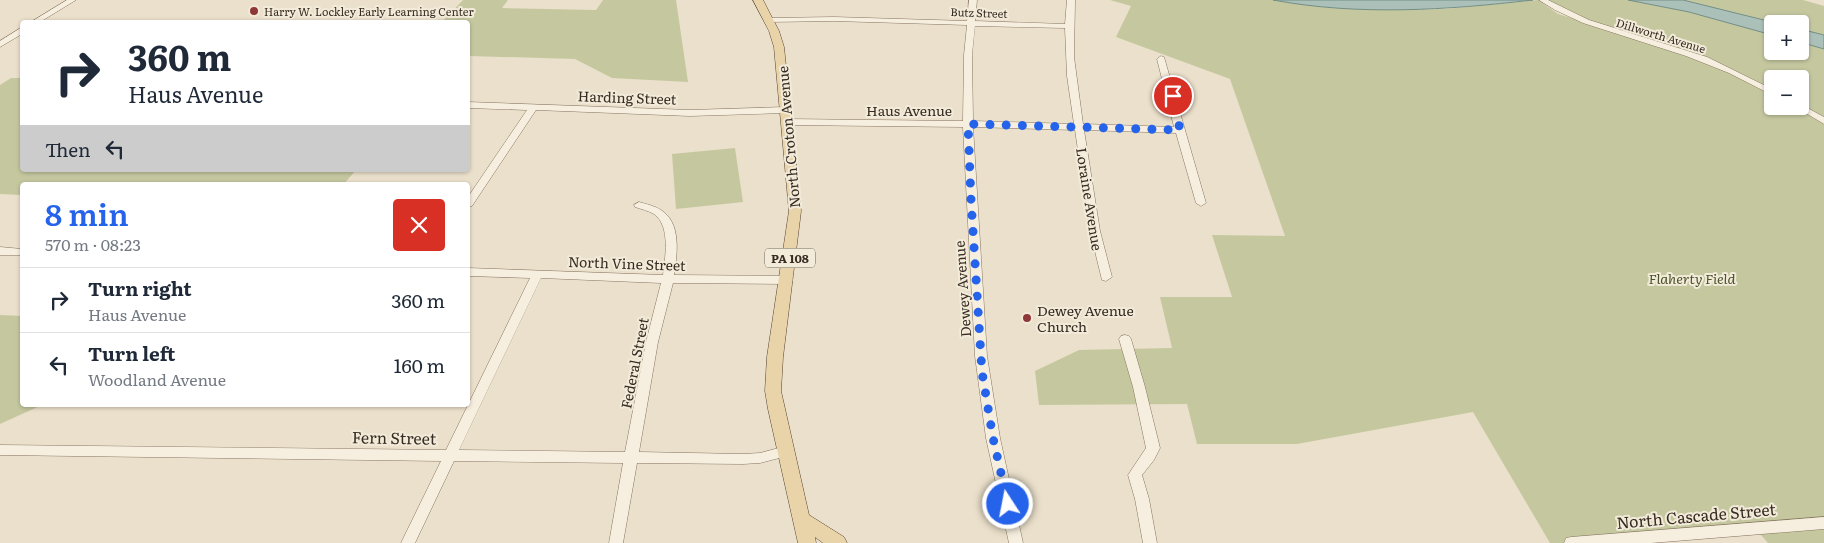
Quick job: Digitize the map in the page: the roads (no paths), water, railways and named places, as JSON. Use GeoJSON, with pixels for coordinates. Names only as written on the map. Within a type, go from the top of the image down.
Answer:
{"type":"FeatureCollection","features":[{"type":"Feature","properties":{"kind":"main road","name":"North Croton Avenue"},"geometry":{"type":"LineString","coordinates":[[758,0],[778,40],[795,210],[787,280],[775,357],[773,390],[807,543]]}},
{"type":"Feature","properties":{"kind":"main road"},"geometry":{"type":"LineString","coordinates":[[802,518],[838,543]]}},
{"type":"Feature","properties":{"kind":"street"},"geometry":{"type":"LineString","coordinates":[[39,20],[72,0]]}},
{"type":"Feature","properties":{"kind":"street","name":"Dewey Avenue"},"geometry":{"type":"LineString","coordinates":[[973,0],[968,55],[968,124],[971,207],[982,372],[993,438],[1016,543]]}},
{"type":"Feature","properties":{"kind":"street","name":"Loraine Avenue"},"geometry":{"type":"LineString","coordinates":[[1071,0],[1068,26],[1072,88],[1096,237],[1106,277]]}},
{"type":"Feature","properties":{"kind":"street","name":"Dillworth Avenue"},"geometry":{"type":"LineString","coordinates":[[1543,0],[1562,13],[1602,28],[1693,55],[1735,72],[1764,88]]}},
{"type":"Feature","properties":{"kind":"street","name":"Butz Street"},"geometry":{"type":"LineString","coordinates":[[769,20],[834,18],[1068,26]]}},
{"type":"Feature","properties":{"kind":"street"},"geometry":{"type":"LineString","coordinates":[[0,44],[20,31]]}},
{"type":"Feature","properties":{"kind":"street"},"geometry":{"type":"LineString","coordinates":[[1162,59],[1173,96],[1189,168],[1201,203]]}},
{"type":"Feature","properties":{"kind":"street","name":"Harding Street"},"geometry":{"type":"LineString","coordinates":[[470,105],[786,116]]}},
{"type":"Feature","properties":{"kind":"street"},"geometry":{"type":"LineString","coordinates":[[470,201],[534,108]]}},
{"type":"Feature","properties":{"kind":"street"},"geometry":{"type":"LineString","coordinates":[[1809,112],[1824,121]]}},
{"type":"Feature","properties":{"kind":"street","name":"Haus Avenue"},"geometry":{"type":"LineString","coordinates":[[786,116],[968,124],[1180,130]]}},
{"type":"Feature","properties":{"kind":"street","name":"Federal Street"},"geometry":{"type":"LineString","coordinates":[[616,543],[652,342],[668,279],[671,237],[670,228],[658,212],[639,205]]}},
{"type":"Feature","properties":{"kind":"street"},"geometry":{"type":"LineString","coordinates":[[0,251],[20,252]]}},
{"type":"Feature","properties":{"kind":"street","name":"North Vine Street"},"geometry":{"type":"LineString","coordinates":[[470,272],[668,279],[787,280]]}},
{"type":"Feature","properties":{"kind":"street"},"geometry":{"type":"LineString","coordinates":[[408,543],[537,275]]}},
{"type":"Feature","properties":{"kind":"street"},"geometry":{"type":"LineString","coordinates":[[1125,338],[1153,448],[1151,455],[1138,468],[1135,475],[1142,499],[1150,543]]}},
{"type":"Feature","properties":{"kind":"street","name":"Fern Street"},"geometry":{"type":"LineString","coordinates":[[0,450],[743,459],[760,458],[786,451]]}},
{"type":"Feature","properties":{"kind":"street","name":"North Cascade Street"},"geometry":{"type":"LineString","coordinates":[[1571,543],[1824,523]]}},
{"type":"Feature","properties":{"kind":"water"},"geometry":{"type":"Polygon","coordinates":[[[1273,0],[1533,0],[1436,9],[1370,10],[1305,5],[1273,0]]]}},
{"type":"Feature","properties":{"kind":"water"},"geometry":{"type":"Polygon","coordinates":[[[1628,0],[1683,0],[1764,20],[1764,33],[1689,12],[1628,0]]]}},
{"type":"Feature","properties":{"kind":"water"},"geometry":{"type":"Polygon","coordinates":[[[1809,31],[1824,35],[1824,49],[1809,45],[1809,31]]]}},
{"type":"Feature","properties":{"kind":"place","name":"Harry W. Lockley Early Learning Center"},"geometry":{"type":"Point","coordinates":[254,11]}},
{"type":"Feature","properties":{"kind":"place","name":"Dewey Avenue Church"},"geometry":{"type":"Point","coordinates":[1027,318]}},
{"type":"Feature","properties":{"kind":"park label","name":"Flaherty Field"},"geometry":{"type":"Point","coordinates":[1692,278]}}]}
